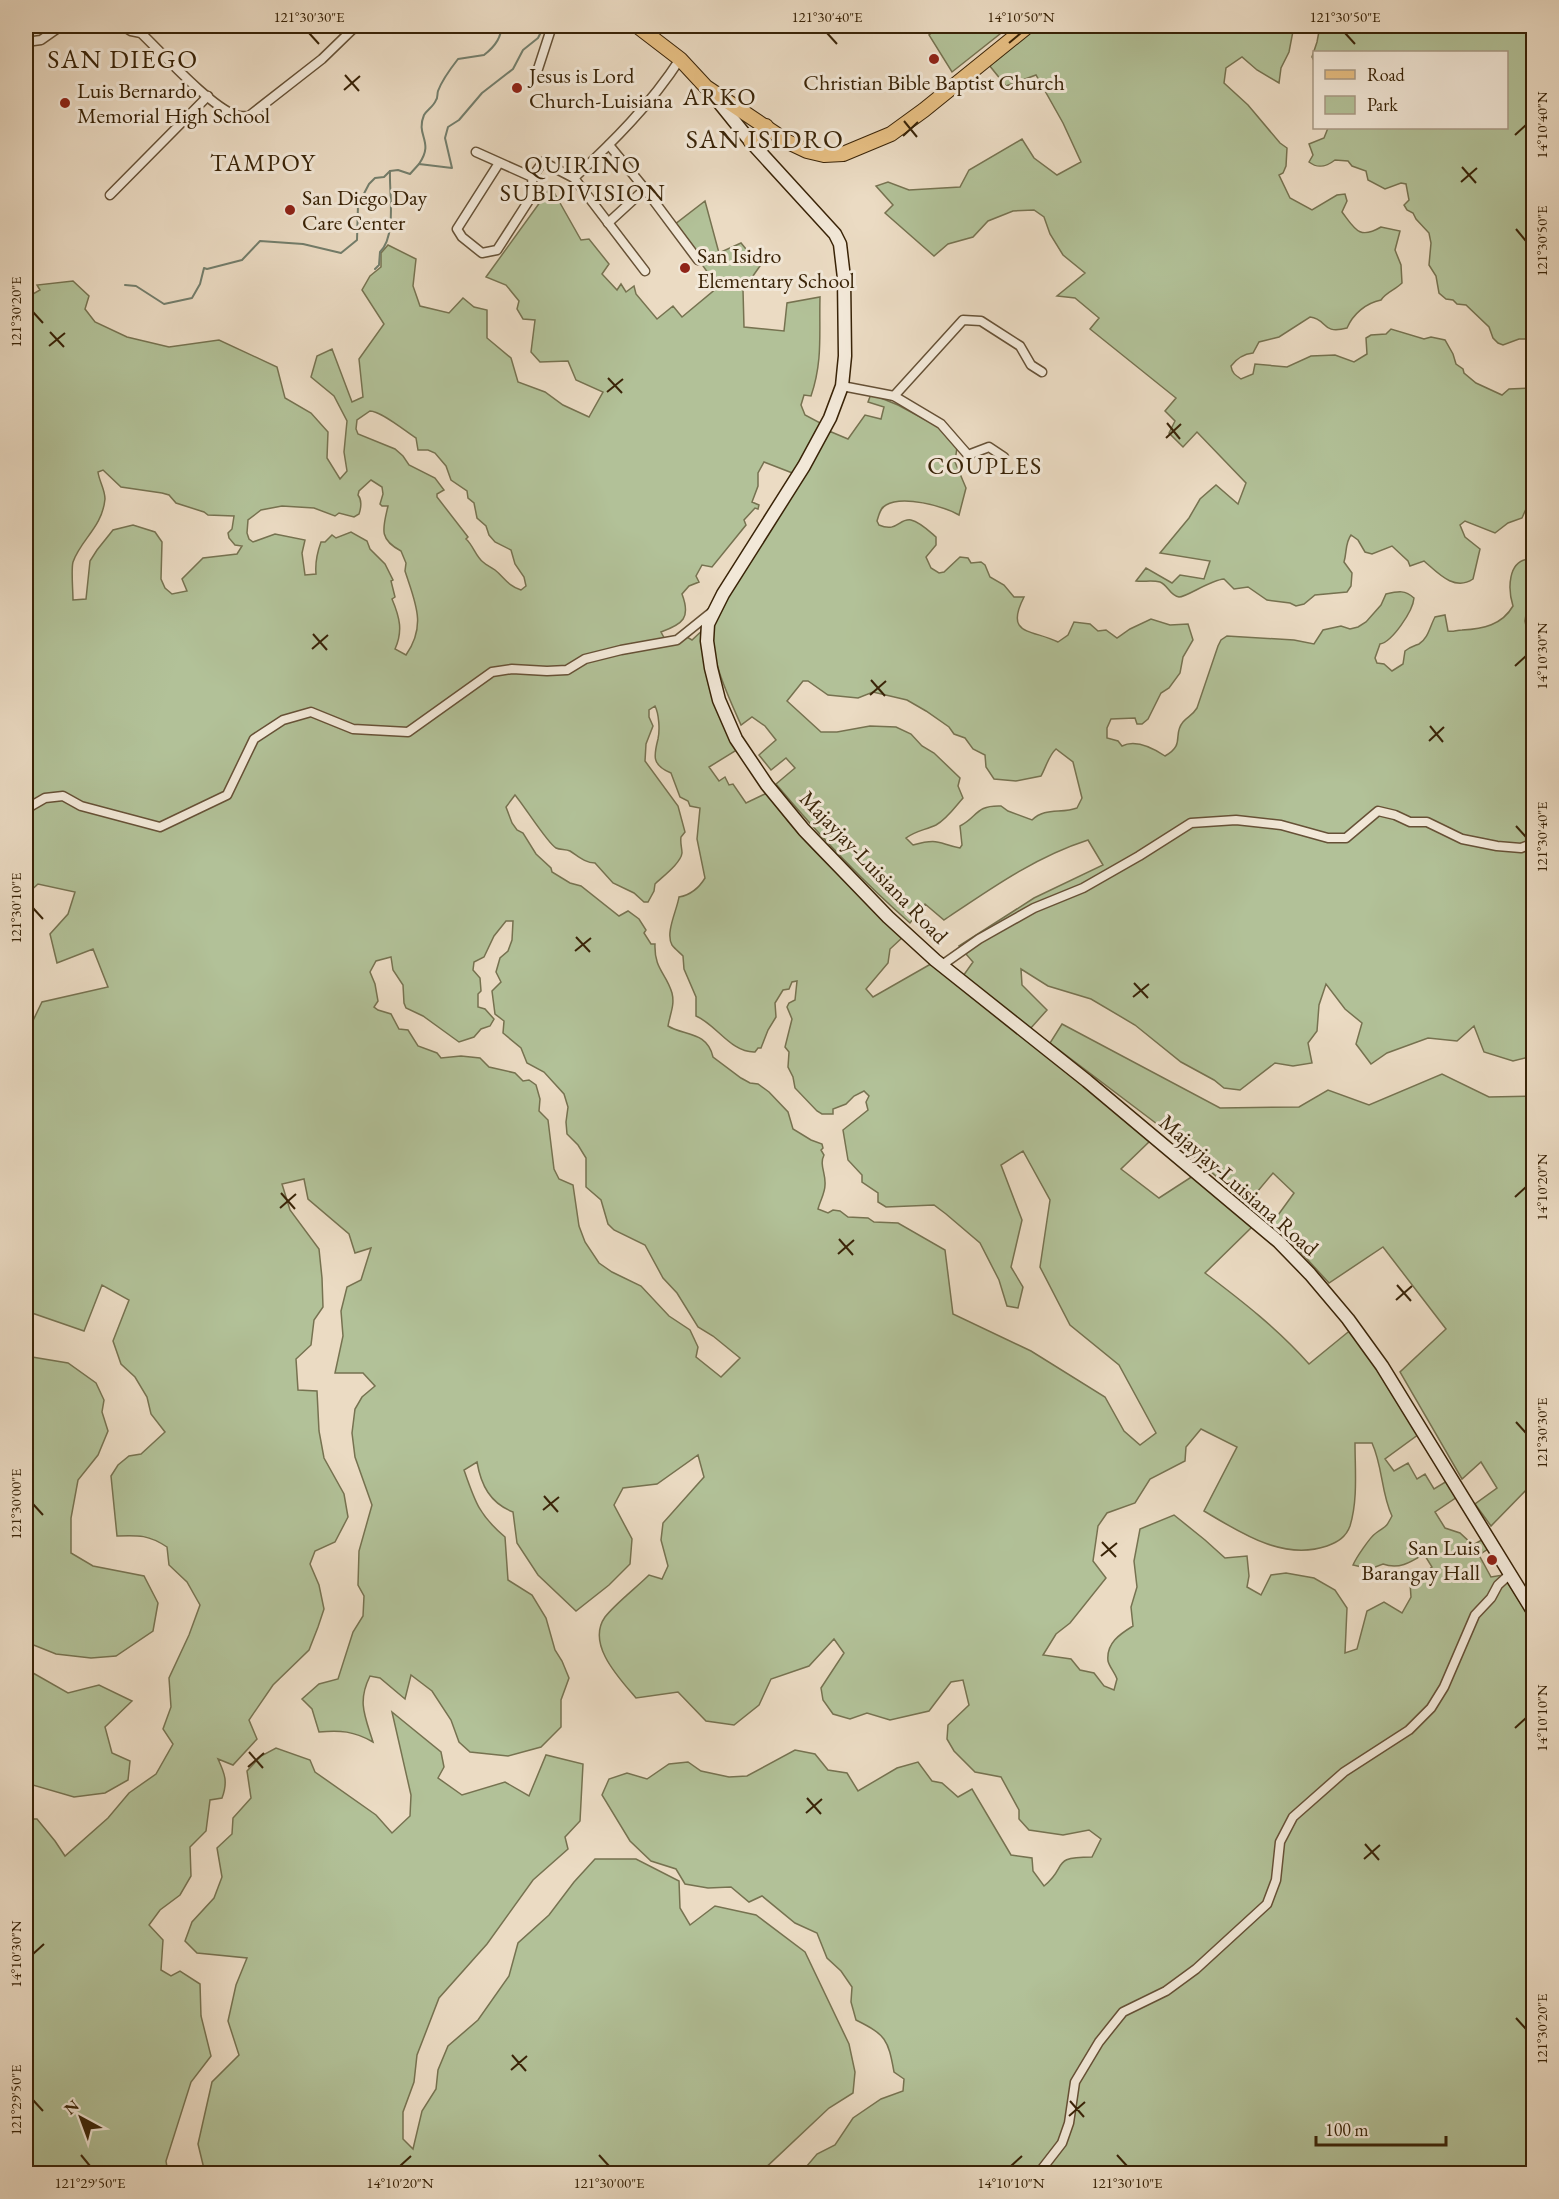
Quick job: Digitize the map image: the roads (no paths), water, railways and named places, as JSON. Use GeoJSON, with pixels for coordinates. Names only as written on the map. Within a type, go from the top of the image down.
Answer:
{"type":"FeatureCollection","features":[{"type":"Feature","properties":{"kind":"main road"},"geometry":{"type":"LineString","coordinates":[[637,26],[680,59],[706,87],[807,152],[824,155],[843,154],[891,134],[1028,26]]}},
{"type":"Feature","properties":{"kind":"main road"},"geometry":{"type":"LineString","coordinates":[[751,142],[766,126]]}},
{"type":"Feature","properties":{"kind":"street"},"geometry":{"type":"LineString","coordinates":[[26,42],[41,40],[61,26]]}},
{"type":"Feature","properties":{"kind":"street"},"geometry":{"type":"LineString","coordinates":[[123,26],[141,33],[208,96],[232,114],[239,116],[249,116],[322,59],[356,26]]}},
{"type":"Feature","properties":{"kind":"street"},"geometry":{"type":"LineString","coordinates":[[141,33],[151,26]]}},
{"type":"Feature","properties":{"kind":"street"},"geometry":{"type":"LineString","coordinates":[[536,75],[554,26]]}},
{"type":"Feature","properties":{"kind":"street"},"geometry":{"type":"LineString","coordinates":[[574,178],[609,145],[665,83],[680,59]]}},
{"type":"Feature","properties":{"kind":"street","name":"Majayjay-Luisiana Road"},"geometry":{"type":"LineString","coordinates":[[706,87],[751,142],[835,234],[840,243],[844,290],[845,356],[842,386],[830,418],[804,466],[723,594],[708,624],[707,641],[711,668],[719,700],[736,740],[767,785],[804,830],[888,917],[1279,1242],[1310,1274],[1348,1319],[1382,1366],[1533,1612]]}},
{"type":"Feature","properties":{"kind":"street"},"geometry":{"type":"LineString","coordinates":[[110,195],[208,96]]}},
{"type":"Feature","properties":{"kind":"street"},"geometry":{"type":"LineString","coordinates":[[609,145],[698,260]]}},
{"type":"Feature","properties":{"kind":"street"},"geometry":{"type":"LineString","coordinates":[[476,152],[532,177]]}},
{"type":"Feature","properties":{"kind":"street"},"geometry":{"type":"LineString","coordinates":[[499,162],[457,230],[462,237],[483,253],[497,250],[503,241],[532,194],[532,177],[543,162],[574,178],[645,271]]}},
{"type":"Feature","properties":{"kind":"street"},"geometry":{"type":"LineString","coordinates":[[608,223],[645,189]]}},
{"type":"Feature","properties":{"kind":"street"},"geometry":{"type":"LineString","coordinates":[[894,396],[963,320],[981,321],[1020,346],[1031,365],[1042,372]]}},
{"type":"Feature","properties":{"kind":"street"},"geometry":{"type":"LineString","coordinates":[[842,386],[894,396],[941,424],[968,455],[988,447],[1004,457]]}},
{"type":"Feature","properties":{"kind":"street"},"geometry":{"type":"LineString","coordinates":[[26,809],[45,798],[63,796],[81,806],[160,827],[227,795],[254,739],[283,720],[311,712],[353,729],[408,732],[492,672],[512,669],[567,670],[585,659],[677,640],[715,609]]}},
{"type":"Feature","properties":{"kind":"street"},"geometry":{"type":"LineString","coordinates":[[942,964],[979,939],[1034,908],[1083,888],[1191,823],[1236,820],[1281,825],[1328,838],[1346,838],[1378,811],[1410,822],[1427,822],[1462,839],[1521,848],[1533,843]]}},
{"type":"Feature","properties":{"kind":"street"},"geometry":{"type":"LineString","coordinates":[[1038,2174],[1062,2143],[1069,2123],[1075,2082],[1099,2042],[1123,2012],[1166,1992],[1196,1969],[1267,1904],[1276,1880],[1280,1842],[1293,1817],[1344,1772],[1409,1730],[1431,1708],[1444,1687],[1475,1615],[1491,1598],[1498,1585],[1510,1574]]}},
{"type":"Feature","properties":{"kind":"waterway"},"geometry":{"type":"LineString","coordinates":[[419,164],[425,150],[422,128],[424,115],[437,99],[444,78],[458,59],[484,55],[494,46],[501,26]]}},
{"type":"Feature","properties":{"kind":"waterway"},"geometry":{"type":"LineString","coordinates":[[375,269],[379,265],[380,252],[389,235],[390,171],[398,170],[410,174],[419,164],[452,168],[445,138],[448,127],[459,120],[482,93],[513,69],[523,50],[538,38],[544,26]]}},
{"type":"Feature","properties":{"kind":"waterway"},"geometry":{"type":"LineString","coordinates":[[125,285],[136,286],[164,304],[192,298],[200,284],[204,268],[242,260],[260,241],[303,244],[341,253],[357,240],[358,205],[369,184],[375,178],[384,177],[390,171]]}},
{"type":"Feature","properties":{"kind":"place","name":"Christian Bible Baptist Church"},"geometry":{"type":"Point","coordinates":[934,59]}},
{"type":"Feature","properties":{"kind":"place","name":"Jesus is Lord Church-Luisiana"},"geometry":{"type":"Point","coordinates":[517,88]}},
{"type":"Feature","properties":{"kind":"place","name":"Luis Bernardo Memorial High School"},"geometry":{"type":"Point","coordinates":[65,103]}},
{"type":"Feature","properties":{"kind":"place","name":"San Diego Day Care Center"},"geometry":{"type":"Point","coordinates":[290,210]}},
{"type":"Feature","properties":{"kind":"place","name":"San Isidro Elementary School"},"geometry":{"type":"Point","coordinates":[685,268]}},
{"type":"Feature","properties":{"kind":"place","name":"San Luis Barangay Hall"},"geometry":{"type":"Point","coordinates":[1492,1560]}},
{"type":"Feature","properties":{"kind":"district","name":"SAN DIEGO"},"geometry":{"type":"Point","coordinates":[123,59]}},
{"type":"Feature","properties":{"kind":"district","name":"ARKO"},"geometry":{"type":"Point","coordinates":[720,96]}},
{"type":"Feature","properties":{"kind":"district","name":"SAN ISIDRO"},"geometry":{"type":"Point","coordinates":[765,139]}},
{"type":"Feature","properties":{"kind":"district","name":"TAMPOY"},"geometry":{"type":"Point","coordinates":[263,162]}},
{"type":"Feature","properties":{"kind":"district","name":"QUIRINO SUBDIVISION"},"geometry":{"type":"Point","coordinates":[583,178]}},
{"type":"Feature","properties":{"kind":"district","name":"COUPLES"},"geometry":{"type":"Point","coordinates":[985,465]}}]}
